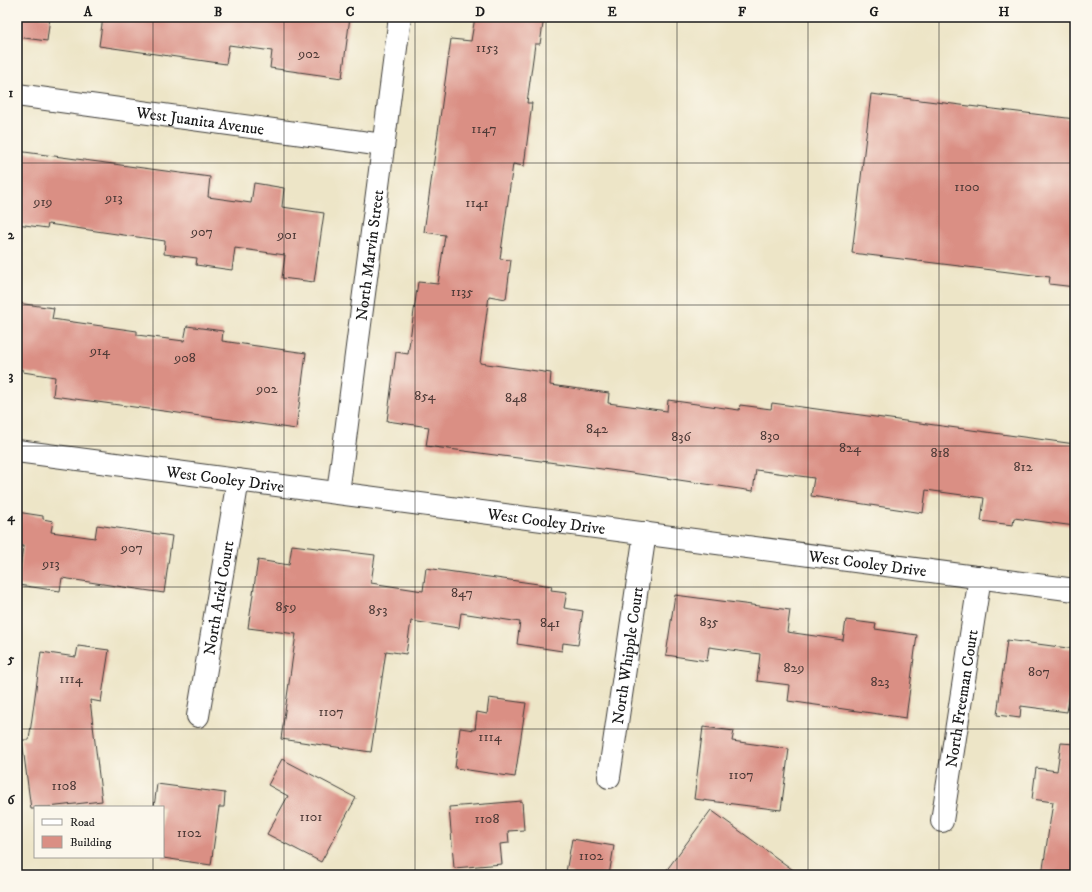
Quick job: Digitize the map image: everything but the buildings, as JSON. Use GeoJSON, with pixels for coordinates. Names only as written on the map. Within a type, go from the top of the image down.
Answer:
{"type":"FeatureCollection","features":[{"type":"Feature","properties":{"kind":"street","name":"North Marvin Street"},"geometry":{"type":"LineString","coordinates":[[338,493],[400,17]]}},
{"type":"Feature","properties":{"kind":"street","name":"West Juanita Avenue"},"geometry":{"type":"LineString","coordinates":[[17,95],[383,145]]}},
{"type":"Feature","properties":{"kind":"street","name":"West Cooley Drive"},"geometry":{"type":"LineString","coordinates":[[17,451],[1075,590]]}},
{"type":"Feature","properties":{"kind":"street","name":"North Ariel Court"},"geometry":{"type":"LineString","coordinates":[[198,716],[238,480]]}},
{"type":"Feature","properties":{"kind":"street","name":"North Whipple Court"},"geometry":{"type":"LineString","coordinates":[[609,777],[645,533]]}},
{"type":"Feature","properties":{"kind":"street","name":"North Freeman Court"},"geometry":{"type":"LineString","coordinates":[[942,821],[980,577]]}}]}
